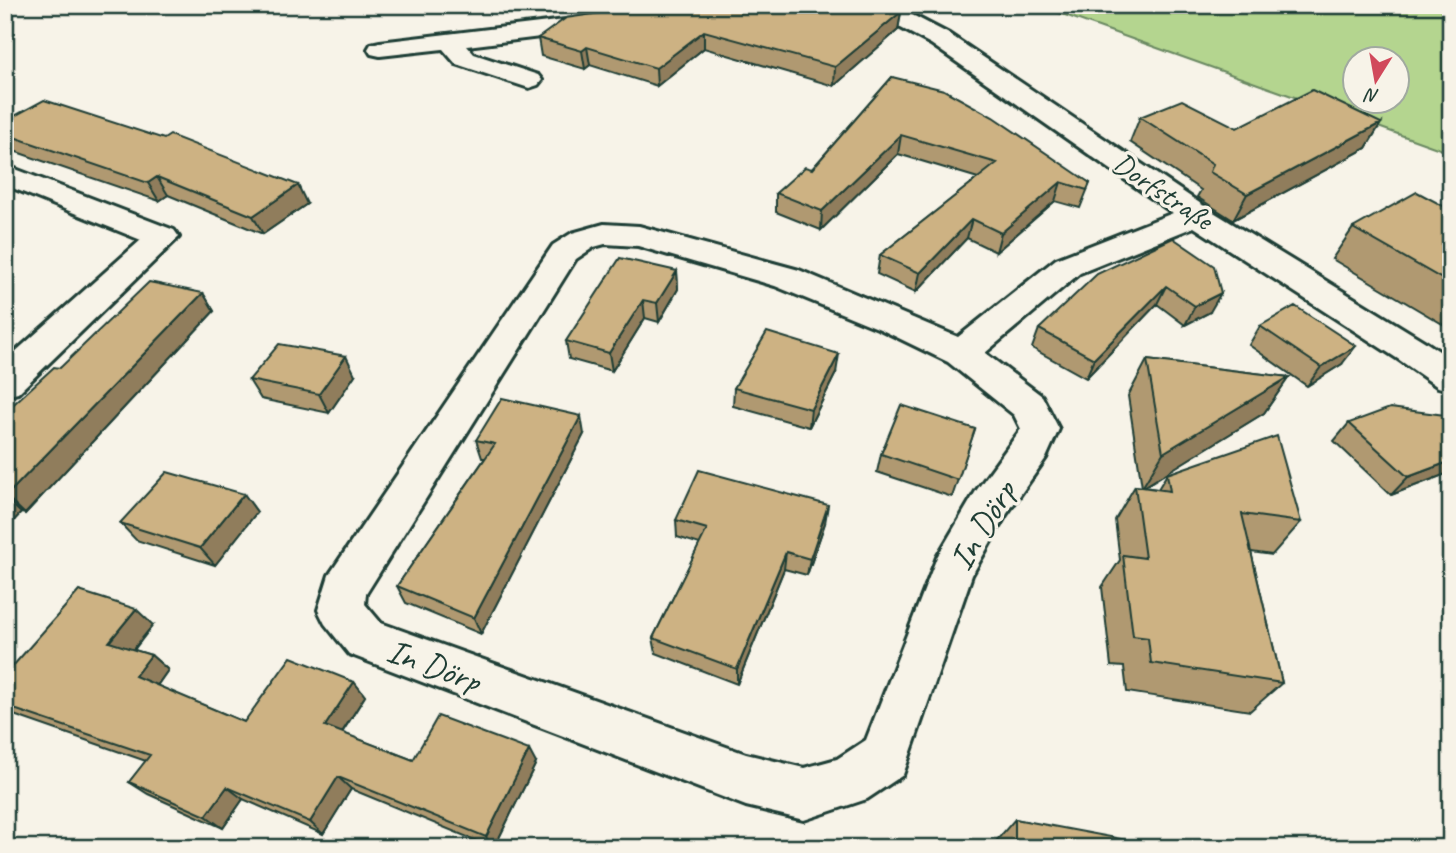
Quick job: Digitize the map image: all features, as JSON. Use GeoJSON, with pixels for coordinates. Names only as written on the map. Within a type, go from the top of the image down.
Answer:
{"type":"FeatureCollection","features":[{"type":"Feature","properties":{"kind":"street"},"geometry":{"type":"LineString","coordinates":[[380,48],[613,21],[637,5]]}},
{"type":"Feature","properties":{"kind":"street","name":"Dorfstraße"},"geometry":{"type":"LineString","coordinates":[[875,5],[940,39],[1196,215],[1451,378]]}},
{"type":"Feature","properties":{"kind":"street"},"geometry":{"type":"LineString","coordinates":[[453,40],[456,50],[465,59],[529,80]]}},
{"type":"Feature","properties":{"kind":"street"},"geometry":{"type":"LineString","coordinates":[[5,174],[163,237],[5,383]]}},
{"type":"Feature","properties":{"kind":"street"},"geometry":{"type":"LineString","coordinates":[[961,353],[1068,266],[1196,215]]}},
{"type":"Feature","properties":{"kind":"street","name":"In Dörp"},"geometry":{"type":"LineString","coordinates":[[604,233],[639,236],[787,278],[961,353],[1029,407],[1040,429],[1032,447],[991,503],[952,570],[885,757],[849,781],[804,794],[746,780],[365,639],[341,610],[345,589],[499,350],[564,252],[583,240],[604,233]]}},
{"type":"Feature","properties":{"kind":"green space"},"geometry":{"type":"Polygon","coordinates":[[[1037,5],[1451,5],[1451,153],[1348,116],[1410,116],[1410,46],[1340,46],[1340,113],[1037,5]]]}},
{"type":"Feature","properties":{"kind":"building"},"geometry":{"type":"Polygon","coordinates":[[[628,5],[888,5],[901,12],[835,67],[704,31],[656,68],[587,47],[582,51],[538,38],[566,18],[621,10],[628,5]]]}},
{"type":"Feature","properties":{"kind":"building"},"geometry":{"type":"Polygon","coordinates":[[[892,77],[944,90],[993,117],[1090,183],[1087,190],[1061,182],[1001,233],[972,219],[920,273],[880,255],[997,163],[901,135],[822,211],[776,193],[805,167],[812,169],[892,77]]]}},
{"type":"Feature","properties":{"kind":"building"},"geometry":{"type":"Polygon","coordinates":[[[1312,90],[1340,103],[1340,116],[1366,116],[1381,123],[1247,194],[1210,172],[1213,164],[1140,117],[1182,100],[1237,128],[1312,90]]]}},
{"type":"Feature","properties":{"kind":"building"},"geometry":{"type":"Polygon","coordinates":[[[44,100],[164,139],[170,135],[298,185],[253,216],[157,177],[148,183],[5,134],[5,121],[44,100]]]}},
{"type":"Feature","properties":{"kind":"building"},"geometry":{"type":"Polygon","coordinates":[[[1417,192],[1451,210],[1451,284],[1353,228],[1417,192]]]}},
{"type":"Feature","properties":{"kind":"building"},"geometry":{"type":"Polygon","coordinates":[[[1173,238],[1214,266],[1221,293],[1195,306],[1166,286],[1094,359],[1039,329],[1097,274],[1173,238]]]}},
{"type":"Feature","properties":{"kind":"building"},"geometry":{"type":"Polygon","coordinates":[[[620,258],[677,271],[657,303],[643,300],[609,353],[566,341],[620,258]]]}},
{"type":"Feature","properties":{"kind":"building"},"geometry":{"type":"Polygon","coordinates":[[[149,282],[203,293],[5,496],[5,412],[54,367],[60,368],[149,282]]]}},
{"type":"Feature","properties":{"kind":"building"},"geometry":{"type":"Polygon","coordinates":[[[1295,306],[1356,346],[1321,367],[1260,326],[1295,306]]]}},
{"type":"Feature","properties":{"kind":"building"},"geometry":{"type":"Polygon","coordinates":[[[767,332],[839,354],[811,409],[734,388],[767,332]]]}},
{"type":"Feature","properties":{"kind":"building"},"geometry":{"type":"Polygon","coordinates":[[[279,344],[346,356],[319,394],[249,380],[279,344]]]}},
{"type":"Feature","properties":{"kind":"building"},"geometry":{"type":"Polygon","coordinates":[[[1147,360],[1289,377],[1163,453],[1147,360]]]}},
{"type":"Feature","properties":{"kind":"building"},"geometry":{"type":"Polygon","coordinates":[[[502,398],[581,416],[474,618],[397,586],[495,444],[476,440],[502,398]]]}},
{"type":"Feature","properties":{"kind":"building"},"geometry":{"type":"Polygon","coordinates":[[[901,405],[975,429],[958,480],[881,454],[901,405]]]}},
{"type":"Feature","properties":{"kind":"building"},"geometry":{"type":"Polygon","coordinates":[[[1390,408],[1445,415],[1451,420],[1451,461],[1408,477],[1349,423],[1390,408]]]}},
{"type":"Feature","properties":{"kind":"building"},"geometry":{"type":"Polygon","coordinates":[[[1277,436],[1301,522],[1242,514],[1282,683],[1151,663],[1148,638],[1133,636],[1123,555],[1145,558],[1135,486],[1170,491],[1167,474],[1277,436]]]}},
{"type":"Feature","properties":{"kind":"building"},"geometry":{"type":"Polygon","coordinates":[[[699,470],[828,505],[810,559],[786,552],[737,669],[653,638],[707,529],[676,520],[699,470]]]}},
{"type":"Feature","properties":{"kind":"building"},"geometry":{"type":"Polygon","coordinates":[[[167,472],[244,494],[200,548],[120,523],[167,472]]]}},
{"type":"Feature","properties":{"kind":"building"},"geometry":{"type":"Polygon","coordinates":[[[79,591],[136,609],[109,642],[151,655],[135,676],[244,722],[291,657],[354,682],[325,726],[413,760],[438,716],[529,750],[486,837],[338,777],[310,822],[227,787],[206,816],[129,782],[150,755],[5,706],[5,675],[79,591]]]}},
{"type":"Feature","properties":{"kind":"building"},"geometry":{"type":"Polygon","coordinates":[[[1015,819],[1148,844],[1148,848],[1015,848],[1015,819]]]}},
{"type":"Feature","properties":{"kind":"building"},"geometry":{"type":"Polygon","coordinates":[[[641,840],[661,848],[638,848],[641,840]]]}}]}
